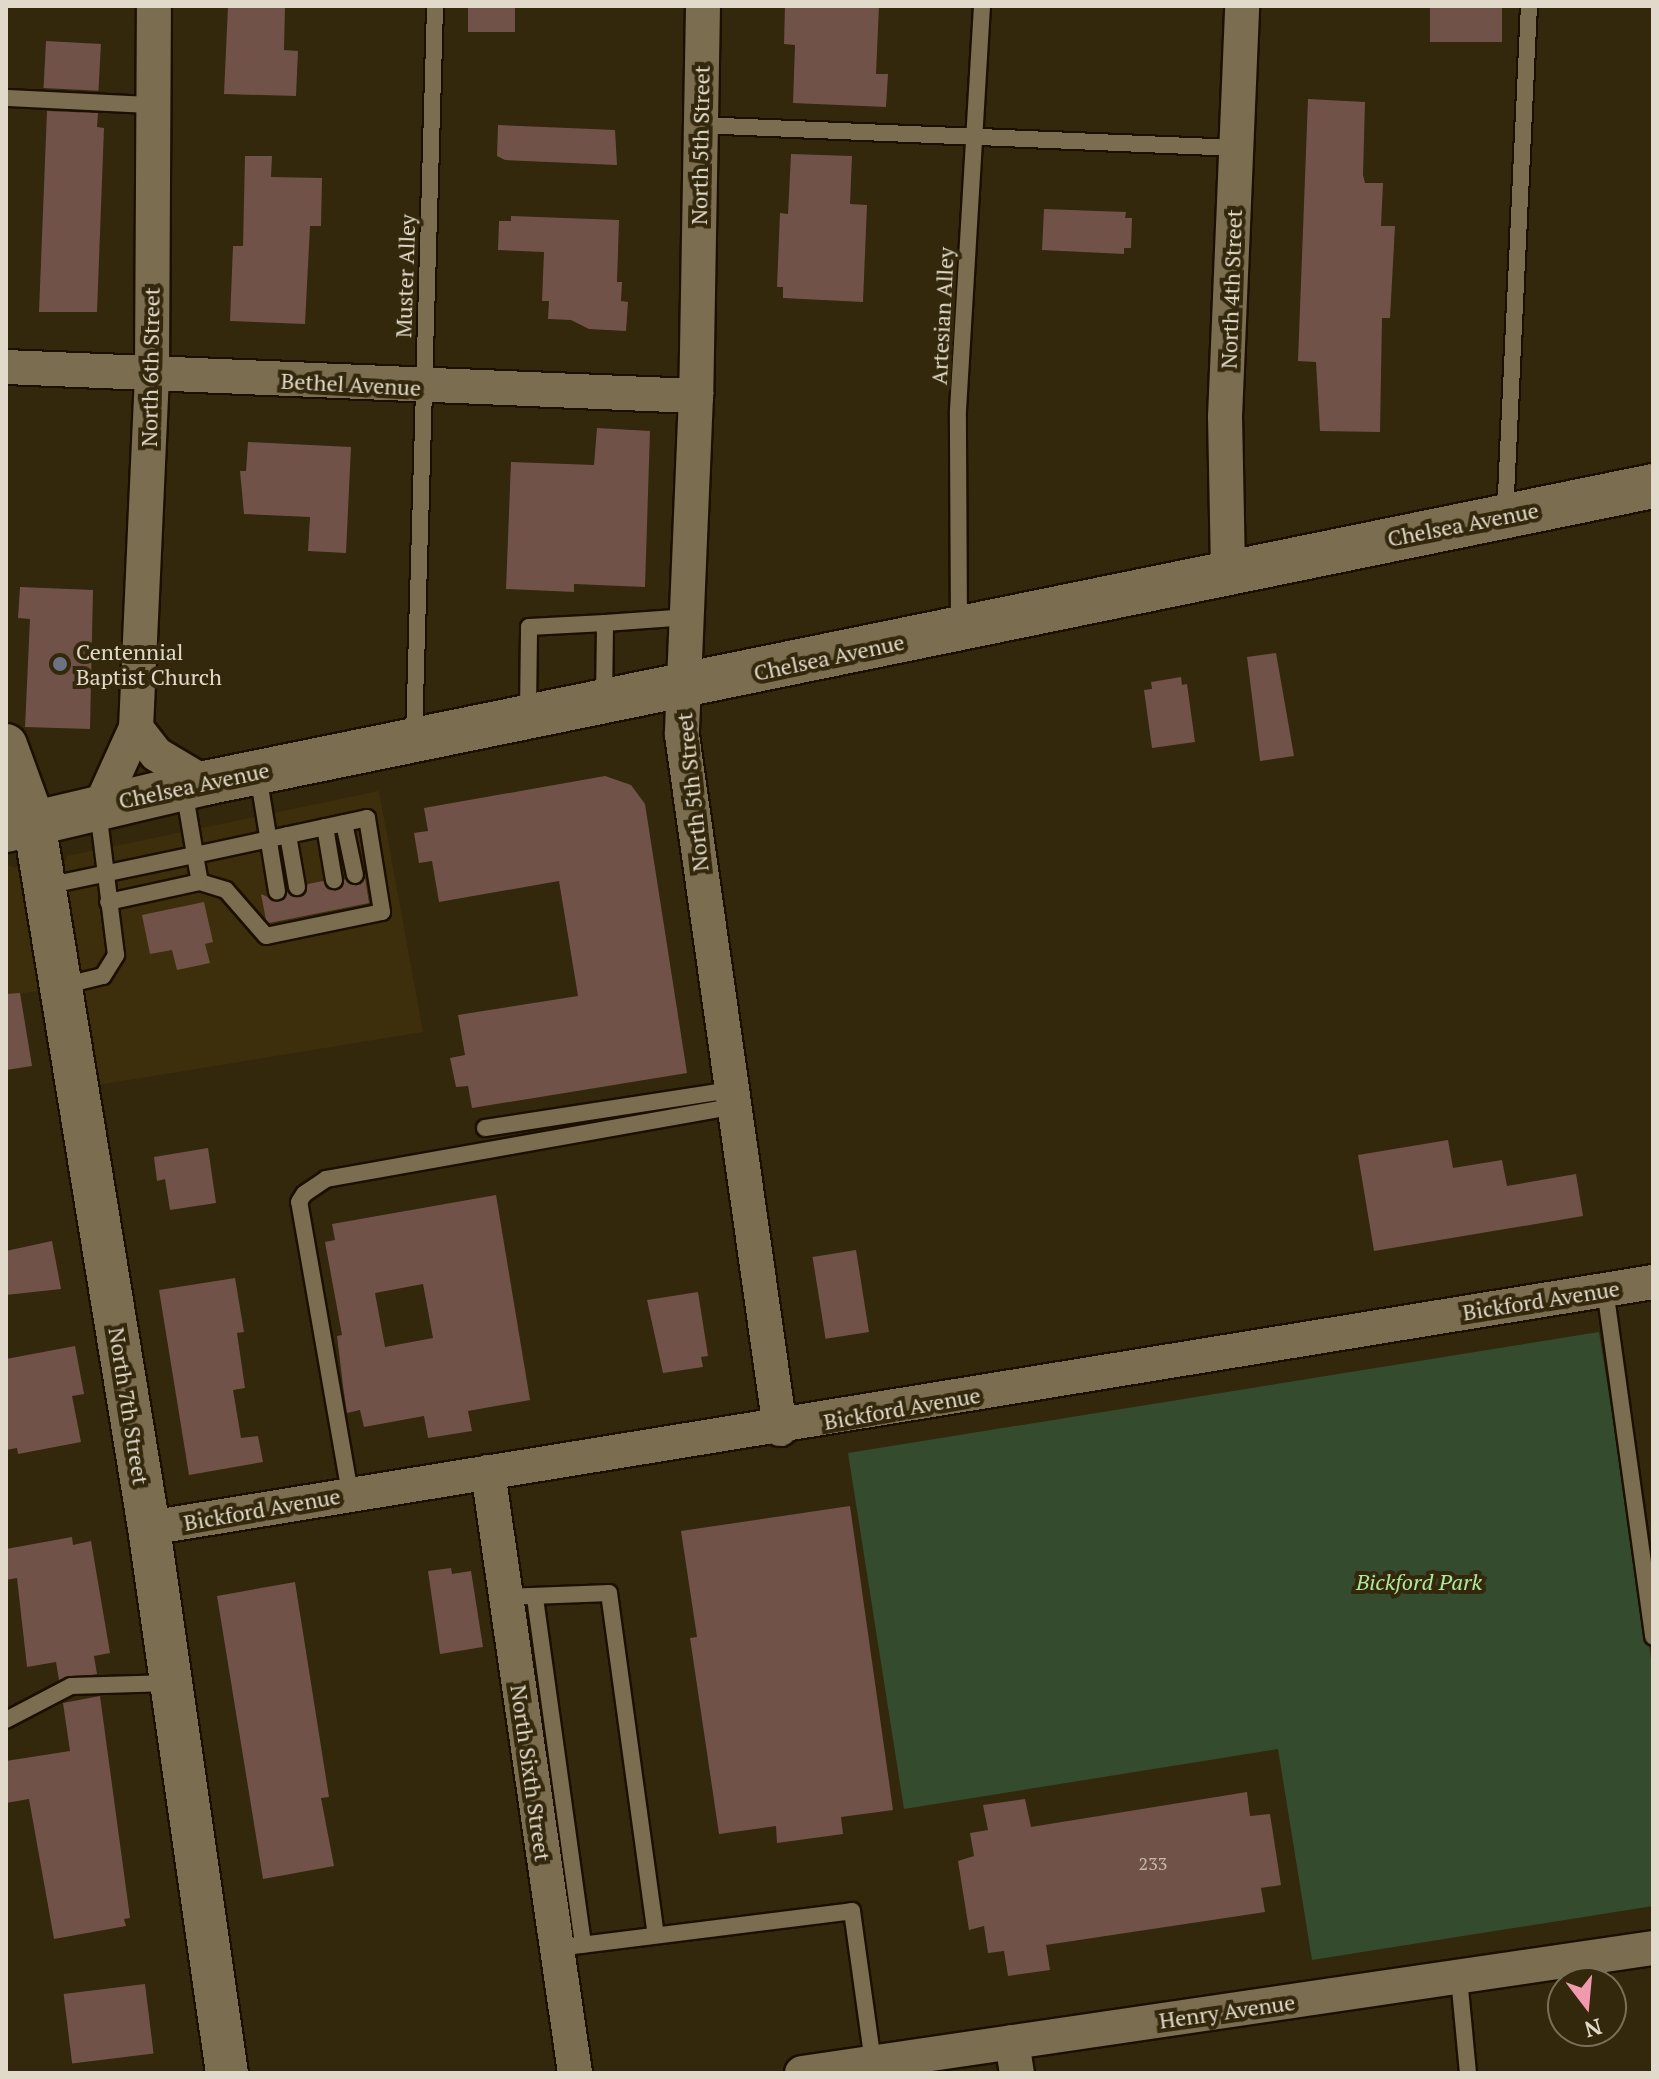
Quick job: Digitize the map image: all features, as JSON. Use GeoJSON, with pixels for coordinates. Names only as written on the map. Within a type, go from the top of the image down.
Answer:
{"type":"FeatureCollection","features":[{"type":"Feature","properties":{"kind":"main road","name":"Chelsea Avenue"},"geometry":{"type":"LineString","coordinates":[[20,826],[195,785],[682,688],[1228,571],[1653,486]]}},
{"type":"Feature","properties":{"kind":"street","name":"North 6th Street"},"geometry":{"type":"LineString","coordinates":[[99,806],[126,759],[136,728],[152,373],[151,105],[154,6]]}},
{"type":"Feature","properties":{"kind":"street","name":"North 5th Street"},"geometry":{"type":"LineString","coordinates":[[703,6],[696,396],[682,735],[780,1429]]}},
{"type":"Feature","properties":{"kind":"street","name":"North 4th Street"},"geometry":{"type":"LineString","coordinates":[[1228,571],[1225,417],[1242,6]]}},
{"type":"Feature","properties":{"kind":"street","name":"Bethel Avenue"},"geometry":{"type":"LineString","coordinates":[[6,367],[424,388],[696,396]]}},
{"type":"Feature","properties":{"kind":"street"},"geometry":{"type":"LineString","coordinates":[[136,728],[156,754],[195,785]]}},
{"type":"Feature","properties":{"kind":"street","name":"North 7th Street"},"geometry":{"type":"LineString","coordinates":[[6,745],[20,826],[44,886],[61,986],[149,1528],[227,2073]]}},
{"type":"Feature","properties":{"kind":"street","name":"Bickford Avenue"},"geometry":{"type":"LineString","coordinates":[[149,1528],[350,1493],[780,1429],[1653,1282]]}},
{"type":"Feature","properties":{"kind":"street","name":"North Sixth Street"},"geometry":{"type":"LineString","coordinates":[[488,1472],[520,1598],[570,1946],[575,2073]]}},
{"type":"Feature","properties":{"kind":"street","name":"Henry Avenue"},"geometry":{"type":"LineString","coordinates":[[802,2073],[873,2062],[1014,2058],[1459,1978],[1653,1948]]}},
{"type":"Feature","properties":{"kind":"lane","name":"Muster Alley"},"geometry":{"type":"LineString","coordinates":[[414,740],[435,6]]}},
{"type":"Feature","properties":{"kind":"lane","name":"Artesian Alley"},"geometry":{"type":"LineString","coordinates":[[959,629],[958,410],[982,6]]}},
{"type":"Feature","properties":{"kind":"lane"},"geometry":{"type":"LineString","coordinates":[[1505,516],[1529,6]]}},
{"type":"Feature","properties":{"kind":"lane"},"geometry":{"type":"LineString","coordinates":[[6,98],[151,105]]}},
{"type":"Feature","properties":{"kind":"lane"},"geometry":{"type":"LineString","coordinates":[[699,125],[975,134],[1236,148]]}},
{"type":"Feature","properties":{"kind":"lane"},"geometry":{"type":"LineString","coordinates":[[528,718],[529,627],[689,617]]}},
{"type":"Feature","properties":{"kind":"lane"},"geometry":{"type":"LineString","coordinates":[[604,703],[605,623]]}},
{"type":"Feature","properties":{"kind":"lane"},"geometry":{"type":"LineString","coordinates":[[258,772],[277,891]]}},
{"type":"Feature","properties":{"kind":"lane"},"geometry":{"type":"LineString","coordinates":[[195,785],[195,855],[200,882]]}},
{"type":"Feature","properties":{"kind":"lane"},"geometry":{"type":"LineString","coordinates":[[61,986],[103,976],[116,955],[104,876],[99,806]]}},
{"type":"Feature","properties":{"kind":"lane"},"geometry":{"type":"LineString","coordinates":[[44,886],[104,876],[367,818],[382,912],[361,910],[283,926],[266,936],[226,890],[200,882],[108,902]]}},
{"type":"Feature","properties":{"kind":"lane"},"geometry":{"type":"LineString","coordinates":[[344,823],[355,875]]}},
{"type":"Feature","properties":{"kind":"lane"},"geometry":{"type":"LineString","coordinates":[[325,827],[334,880]]}},
{"type":"Feature","properties":{"kind":"lane"},"geometry":{"type":"LineString","coordinates":[[288,835],[297,887]]}},
{"type":"Feature","properties":{"kind":"lane"},"geometry":{"type":"LineString","coordinates":[[485,1128],[731,1098]]}},
{"type":"Feature","properties":{"kind":"lane"},"geometry":{"type":"LineString","coordinates":[[350,1493],[299,1202],[304,1194],[326,1179],[731,1098]]}},
{"type":"Feature","properties":{"kind":"lane"},"geometry":{"type":"LineString","coordinates":[[1605,1289],[1653,1637]]}},
{"type":"Feature","properties":{"kind":"lane"},"geometry":{"type":"LineString","coordinates":[[520,1598],[609,1593],[656,1935]]}},
{"type":"Feature","properties":{"kind":"lane"},"geometry":{"type":"LineString","coordinates":[[6,1720],[71,1686],[171,1683]]}},
{"type":"Feature","properties":{"kind":"lane"},"geometry":{"type":"LineString","coordinates":[[570,1946],[852,1911],[873,2062]]}},
{"type":"Feature","properties":{"kind":"lane"},"geometry":{"type":"LineString","coordinates":[[1459,1978],[1468,2073]]}},
{"type":"Feature","properties":{"kind":"shaded area"},"geometry":{"type":"Polygon","coordinates":[[[379,791],[423,1032],[98,1085],[64,866],[67,856],[379,791]]]}},
{"type":"Feature","properties":{"kind":"shaded area"},"geometry":{"type":"Polygon","coordinates":[[[6,865],[21,869],[48,989],[6,996],[6,865]]]}},
{"type":"Feature","properties":{"kind":"green space","name":"Bickford Park"},"geometry":{"type":"Polygon","coordinates":[[[1599,1332],[1653,1671],[1653,1906],[1312,1960],[1278,1749],[904,1809],[848,1453],[1599,1332]]]}},
{"type":"Feature","properties":{"kind":"building"},"geometry":{"type":"Polygon","coordinates":[[[228,6],[285,6],[284,50],[298,51],[296,96],[224,94],[228,6]]]}},
{"type":"Feature","properties":{"kind":"building"},"geometry":{"type":"Polygon","coordinates":[[[468,6],[515,6],[515,32],[468,32],[468,6]]]}},
{"type":"Feature","properties":{"kind":"building"},"geometry":{"type":"Polygon","coordinates":[[[785,6],[879,6],[876,74],[888,74],[886,107],[793,103],[795,45],[784,44],[785,6]]]}},
{"type":"Feature","properties":{"kind":"building"},"geometry":{"type":"Polygon","coordinates":[[[1430,6],[1502,6],[1502,42],[1430,42],[1430,6]]]}},
{"type":"Feature","properties":{"kind":"building"},"geometry":{"type":"Polygon","coordinates":[[[46,41],[101,44],[98,91],[44,88],[46,41]]]}},
{"type":"Feature","properties":{"kind":"building"},"geometry":{"type":"Polygon","coordinates":[[[1308,99],[1365,102],[1363,175],[1365,183],[1383,183],[1381,226],[1395,226],[1390,318],[1382,318],[1380,432],[1320,431],[1316,362],[1298,361],[1308,99]]]}},
{"type":"Feature","properties":{"kind":"building"},"geometry":{"type":"Polygon","coordinates":[[[47,111],[98,113],[97,127],[104,128],[97,312],[39,312],[47,111]]]}},
{"type":"Feature","properties":{"kind":"building"},"geometry":{"type":"Polygon","coordinates":[[[498,125],[615,130],[617,165],[505,160],[497,156],[498,125]]]}},
{"type":"Feature","properties":{"kind":"building"},"geometry":{"type":"Polygon","coordinates":[[[791,154],[852,156],[850,204],[867,205],[863,302],[783,298],[783,287],[777,287],[780,213],[788,214],[791,154]]]}},
{"type":"Feature","properties":{"kind":"building"},"geometry":{"type":"Polygon","coordinates":[[[245,156],[272,156],[271,177],[322,178],[321,226],[310,226],[305,324],[230,321],[233,246],[243,246],[245,156]]]}},
{"type":"Feature","properties":{"kind":"building"},"geometry":{"type":"Polygon","coordinates":[[[1044,209],[1126,212],[1125,218],[1132,218],[1131,248],[1124,248],[1124,254],[1042,250],[1044,209]]]}},
{"type":"Feature","properties":{"kind":"building"},"geometry":{"type":"Polygon","coordinates":[[[511,216],[619,220],[617,282],[622,282],[621,301],[628,302],[626,331],[589,329],[571,320],[548,319],[549,301],[542,301],[544,252],[498,250],[499,221],[511,221],[511,216]]]}},
{"type":"Feature","properties":{"kind":"building"},"geometry":{"type":"Polygon","coordinates":[[[597,428],[650,431],[645,587],[574,584],[574,592],[506,589],[511,462],[594,465],[597,428]]]}},
{"type":"Feature","properties":{"kind":"building"},"geometry":{"type":"Polygon","coordinates":[[[248,442],[351,447],[346,553],[308,551],[310,517],[244,514],[240,471],[246,471],[248,442]]]}},
{"type":"Feature","properties":{"kind":"building","name":"Centennial Baptist Church"},"geometry":{"type":"Polygon","coordinates":[[[20,587],[93,590],[90,729],[25,727],[30,619],[18,618],[20,587]]]}},
{"type":"Feature","properties":{"kind":"building"},"geometry":{"type":"Polygon","coordinates":[[[1276,653],[1294,756],[1260,761],[1247,657],[1276,653]]]}},
{"type":"Feature","properties":{"kind":"building"},"geometry":{"type":"Polygon","coordinates":[[[1181,677],[1182,685],[1187,684],[1195,742],[1152,748],[1144,690],[1152,689],[1151,682],[1181,677]]]}},
{"type":"Feature","properties":{"kind":"building"},"geometry":{"type":"Polygon","coordinates":[[[605,776],[631,785],[645,804],[687,1073],[472,1108],[468,1086],[456,1087],[450,1058],[465,1055],[458,1015],[578,996],[559,881],[439,902],[432,861],[419,863],[414,833],[428,831],[424,808],[605,776]]]}},
{"type":"Feature","properties":{"kind":"building"},"geometry":{"type":"Polygon","coordinates":[[[365,878],[369,903],[269,923],[266,920],[261,894],[278,902],[288,892],[303,896],[308,884],[323,881],[335,891],[345,879],[356,886],[365,878]]]}},
{"type":"Feature","properties":{"kind":"building"},"geometry":{"type":"Polygon","coordinates":[[[204,902],[213,942],[205,944],[210,963],[177,970],[172,950],[150,954],[142,915],[204,902]]]}},
{"type":"Feature","properties":{"kind":"building"},"geometry":{"type":"Polygon","coordinates":[[[20,993],[32,1066],[6,1070],[6,994],[20,993]]]}},
{"type":"Feature","properties":{"kind":"building"},"geometry":{"type":"Polygon","coordinates":[[[1448,1140],[1453,1168],[1502,1160],[1507,1186],[1576,1174],[1583,1216],[1374,1251],[1358,1155],[1448,1140]]]}},
{"type":"Feature","properties":{"kind":"building"},"geometry":{"type":"Polygon","coordinates":[[[208,1148],[216,1203],[170,1210],[165,1179],[157,1181],[154,1157],[208,1148]]]}},
{"type":"Feature","properties":{"kind":"building"},"geometry":{"type":"Polygon","coordinates":[[[496,1195],[530,1400],[468,1411],[472,1431],[428,1438],[424,1416],[364,1427],[360,1410],[347,1413],[337,1336],[342,1335],[325,1242],[335,1240],[332,1224],[496,1195]],[[423,1284],[375,1293],[385,1347],[433,1338],[423,1284]]]}},
{"type":"Feature","properties":{"kind":"building"},"geometry":{"type":"Polygon","coordinates":[[[52,1241],[61,1289],[6,1295],[6,1251],[52,1241]]]}},
{"type":"Feature","properties":{"kind":"building"},"geometry":{"type":"Polygon","coordinates":[[[856,1250],[869,1332],[826,1339],[813,1257],[856,1250]]]}},
{"type":"Feature","properties":{"kind":"building"},"geometry":{"type":"Polygon","coordinates":[[[235,1278],[244,1332],[237,1333],[245,1388],[233,1390],[241,1438],[258,1436],[263,1462],[189,1475],[159,1290],[235,1278]]]}},
{"type":"Feature","properties":{"kind":"building"},"geometry":{"type":"Polygon","coordinates":[[[698,1292],[708,1356],[701,1357],[703,1367],[663,1373],[647,1300],[698,1292]]]}},
{"type":"Feature","properties":{"kind":"building"},"geometry":{"type":"Polygon","coordinates":[[[75,1346],[84,1394],[72,1396],[81,1442],[18,1454],[17,1448],[6,1450],[6,1359],[75,1346]]]}},
{"type":"Feature","properties":{"kind":"building"},"geometry":{"type":"Polygon","coordinates":[[[850,1506],[893,1810],[841,1817],[843,1834],[777,1843],[776,1826],[719,1834],[690,1638],[697,1637],[681,1531],[850,1506]]]}},
{"type":"Feature","properties":{"kind":"building"},"geometry":{"type":"Polygon","coordinates":[[[72,1537],[73,1545],[91,1541],[110,1653],[94,1656],[97,1674],[59,1680],[56,1662],[27,1667],[17,1578],[6,1580],[6,1549],[72,1537]]]}},
{"type":"Feature","properties":{"kind":"building"},"geometry":{"type":"Polygon","coordinates":[[[451,1568],[452,1574],[471,1571],[483,1647],[440,1654],[428,1571],[451,1568]]]}},
{"type":"Feature","properties":{"kind":"building"},"geometry":{"type":"Polygon","coordinates":[[[295,1582],[329,1797],[321,1798],[334,1866],[263,1879],[217,1596],[295,1582]]]}},
{"type":"Feature","properties":{"kind":"building"},"geometry":{"type":"Polygon","coordinates":[[[100,1696],[130,1918],[124,1919],[126,1926],[54,1939],[29,1799],[6,1803],[6,1761],[70,1751],[63,1703],[100,1696]]]}},
{"type":"Feature","properties":{"kind":"building"},"geometry":{"type":"Polygon","coordinates":[[[1247,1792],[1250,1816],[1270,1814],[1281,1885],[1261,1888],[1265,1912],[1046,1945],[1050,1970],[1008,1976],[1004,1951],[988,1953],[984,1926],[969,1930],[958,1861],[974,1856],[970,1833],[988,1830],[983,1805],[1025,1799],[1031,1827],[1247,1792]]]}},
{"type":"Feature","properties":{"kind":"building"},"geometry":{"type":"Polygon","coordinates":[[[145,1984],[154,2053],[72,2063],[64,1994],[145,1984]]]}},
{"type":"Feature","properties":{"kind":"place","name":"Centennial Baptist Church"},"geometry":{"type":"Point","coordinates":[60,664]}}]}
